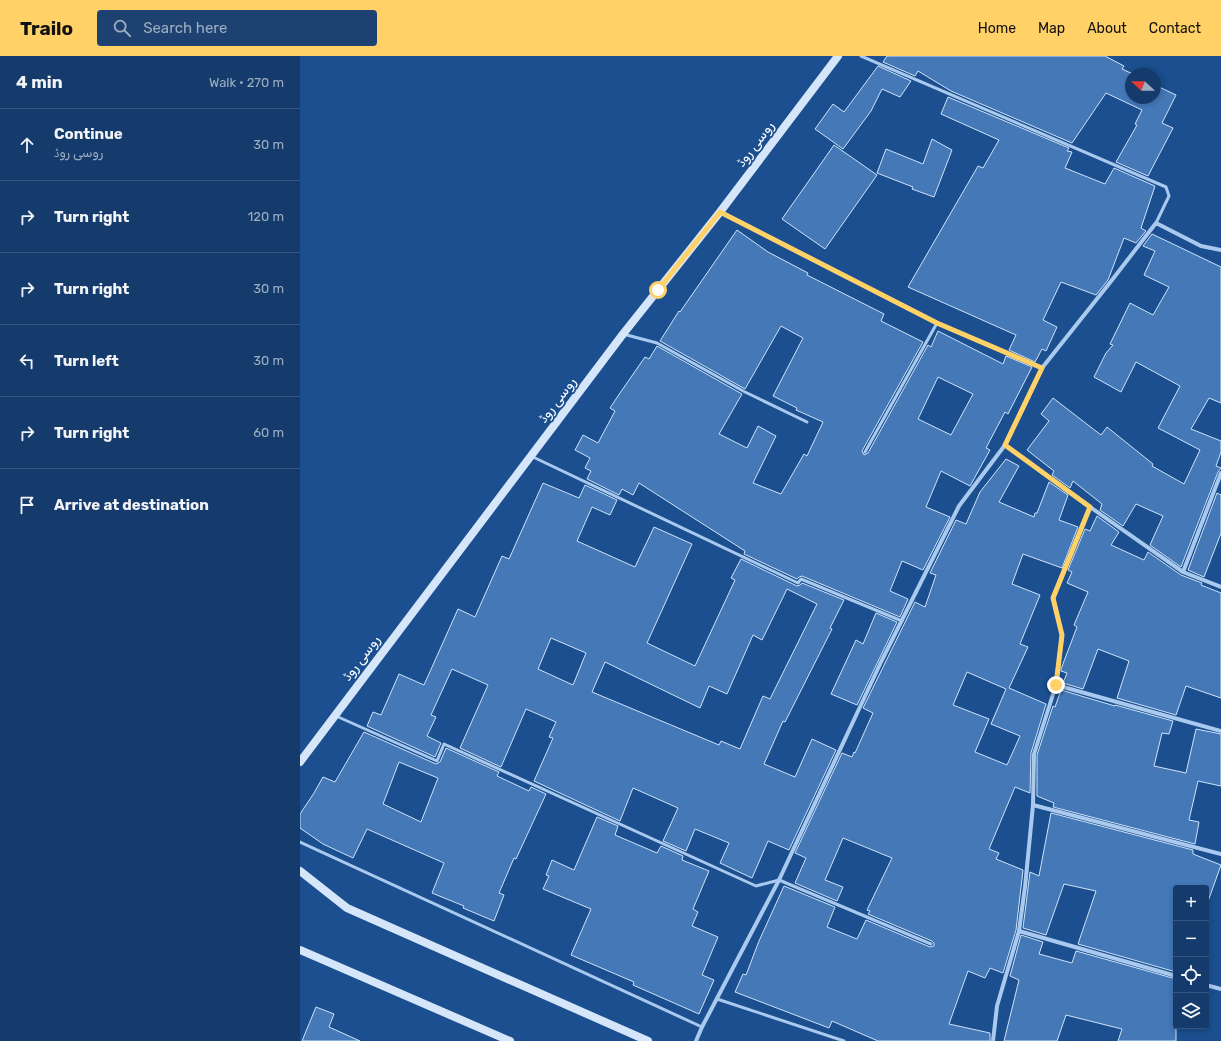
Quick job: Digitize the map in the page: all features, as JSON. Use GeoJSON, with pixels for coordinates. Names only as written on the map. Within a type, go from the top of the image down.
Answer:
{"type":"FeatureCollection","features":[{"type":"Feature","properties":{"kind":"main road","name":"روسی روڈ"},"geometry":{"type":"LineString","coordinates":[[300,762],[623,334],[720,212],[838,56]]}},
{"type":"Feature","properties":{"kind":"main road"},"geometry":{"type":"LineString","coordinates":[[300,871],[347,908],[648,1041]]}},
{"type":"Feature","properties":{"kind":"main road"},"geometry":{"type":"LineString","coordinates":[[300,950],[510,1041]]}},
{"type":"Feature","properties":{"kind":"street"},"geometry":{"type":"LineString","coordinates":[[696,1041],[779,880],[881,662],[959,506],[1005,445],[1042,368],[1156,223],[1201,246],[1221,250]]}},
{"type":"Feature","properties":{"kind":"street"},"geometry":{"type":"LineString","coordinates":[[1005,445],[1183,572],[1221,587]]}},
{"type":"Feature","properties":{"kind":"street"},"geometry":{"type":"LineString","coordinates":[[1183,572],[1221,473]]}},
{"type":"Feature","properties":{"kind":"street"},"geometry":{"type":"LineString","coordinates":[[993,1041],[997,1006],[1019,931],[1033,805],[1034,754],[1056,685],[1062,635],[1053,598],[1090,507]]}},
{"type":"Feature","properties":{"kind":"street"},"geometry":{"type":"LineString","coordinates":[[1056,685],[1221,731]]}},
{"type":"Feature","properties":{"kind":"street"},"geometry":{"type":"LineString","coordinates":[[1033,805],[1221,854]]}},
{"type":"Feature","properties":{"kind":"street"},"geometry":{"type":"LineString","coordinates":[[1019,931],[1173,975]]}},
{"type":"Feature","properties":{"kind":"street"},"geometry":{"type":"LineString","coordinates":[[1209,986],[1221,989]]}},
{"type":"Feature","properties":{"kind":"lane"},"geometry":{"type":"LineString","coordinates":[[860,56],[1166,187],[1170,196],[1156,223]]}},
{"type":"Feature","properties":{"kind":"lane"},"geometry":{"type":"LineString","coordinates":[[720,212],[937,323],[1042,368]]}},
{"type":"Feature","properties":{"kind":"lane"},"geometry":{"type":"LineString","coordinates":[[865,452],[937,323]]}},
{"type":"Feature","properties":{"kind":"lane"},"geometry":{"type":"LineString","coordinates":[[623,334],[657,343],[745,392],[807,422]]}},
{"type":"Feature","properties":{"kind":"lane"},"geometry":{"type":"LineString","coordinates":[[531,456],[798,583],[801,579],[902,621]]}},
{"type":"Feature","properties":{"kind":"lane"},"geometry":{"type":"LineString","coordinates":[[335,715],[437,761],[444,744],[756,886],[779,880],[931,944]]}},
{"type":"Feature","properties":{"kind":"lane"},"geometry":{"type":"LineString","coordinates":[[300,842],[702,1027]]}},
{"type":"Feature","properties":{"kind":"lane"},"geometry":{"type":"LineString","coordinates":[[717,999],[844,1041]]}},
{"type":"Feature","properties":{"kind":"building"},"geometry":{"type":"Polygon","coordinates":[[[887,56],[1105,56],[1124,66],[1122,69],[1125,70],[1125,102],[1106,93],[1072,143],[951,91],[918,71],[915,76],[883,62],[887,56]]]}},
{"type":"Feature","properties":{"kind":"building"},"geometry":{"type":"Polygon","coordinates":[[[878,66],[911,81],[900,97],[882,89],[871,111],[843,149],[815,129],[833,104],[844,112],[878,66]]]}},
{"type":"Feature","properties":{"kind":"building"},"geometry":{"type":"Polygon","coordinates":[[[1161,88],[1176,95],[1162,123],[1173,128],[1148,176],[1116,162],[1137,125],[1135,124],[1142,110],[1129,104],[1161,104],[1161,88]]]}},
{"type":"Feature","properties":{"kind":"building"},"geometry":{"type":"Polygon","coordinates":[[[948,97],[1069,148],[1067,151],[1072,152],[1065,168],[1105,184],[1114,168],[1155,186],[1141,228],[1146,231],[1136,243],[1124,238],[1108,280],[1096,295],[1061,282],[1043,320],[1057,327],[1046,351],[1042,349],[1035,362],[1009,350],[1016,335],[908,287],[978,166],[983,168],[999,140],[941,114],[948,97]]]}},
{"type":"Feature","properties":{"kind":"building"},"geometry":{"type":"Polygon","coordinates":[[[932,139],[952,150],[934,197],[877,173],[886,149],[923,164],[932,139]]]}},
{"type":"Feature","properties":{"kind":"building"},"geometry":{"type":"Polygon","coordinates":[[[834,145],[877,175],[825,249],[782,219],[834,145]]]}},
{"type":"Feature","properties":{"kind":"building"},"geometry":{"type":"Polygon","coordinates":[[[737,230],[768,252],[808,273],[807,275],[884,314],[881,321],[923,342],[862,451],[864,455],[868,453],[928,345],[931,347],[938,331],[1003,364],[1006,356],[1032,367],[1008,414],[1005,412],[986,448],[990,450],[970,486],[941,471],[926,507],[950,517],[923,570],[902,561],[890,591],[908,599],[900,617],[802,576],[797,579],[744,554],[745,551],[639,483],[633,495],[622,489],[619,495],[587,479],[591,471],[585,468],[590,458],[575,450],[583,435],[598,443],[615,411],[610,408],[645,357],[649,359],[657,346],[742,394],[719,434],[747,448],[758,426],[776,436],[753,483],[781,494],[804,454],[807,456],[823,422],[796,410],[797,408],[773,396],[803,338],[781,326],[745,389],[660,341],[679,311],[680,312],[737,230]],[[938,377],[918,419],[951,435],[973,394],[938,377]]]}},
{"type":"Feature","properties":{"kind":"building"},"geometry":{"type":"Polygon","coordinates":[[[1152,234],[1221,267],[1221,403],[1209,398],[1191,429],[1221,441],[1221,452],[1216,466],[1221,468],[1218,472],[1181,567],[1150,545],[1163,516],[1136,504],[1123,526],[1100,510],[1102,504],[1073,481],[1070,488],[1052,475],[1054,471],[1027,450],[1049,421],[1041,414],[1053,398],[1101,435],[1107,427],[1153,464],[1152,466],[1184,484],[1200,450],[1158,428],[1180,386],[1136,362],[1121,392],[1094,377],[1106,353],[1113,345],[1110,344],[1130,303],[1153,315],[1169,287],[1144,275],[1155,251],[1143,246],[1152,234]]]}},
{"type":"Feature","properties":{"kind":"building"},"geometry":{"type":"Polygon","coordinates":[[[1006,459],[1019,466],[999,502],[1034,517],[1049,482],[1068,495],[1059,520],[1078,527],[1062,568],[1023,554],[1012,584],[1040,595],[1020,644],[1028,647],[1009,688],[1046,704],[1031,753],[1030,793],[1015,787],[989,849],[999,853],[996,859],[1023,870],[1016,930],[1003,973],[990,968],[985,978],[968,971],[949,1024],[990,1033],[990,1041],[878,1041],[832,1021],[829,1028],[735,992],[743,974],[746,975],[759,941],[784,886],[835,907],[827,927],[857,939],[866,920],[930,947],[934,946],[932,941],[868,914],[870,911],[867,910],[892,858],[843,838],[825,880],[843,887],[837,901],[795,883],[806,858],[795,853],[842,753],[852,757],[854,752],[855,753],[873,713],[863,708],[915,602],[925,607],[936,575],[930,573],[956,520],[966,524],[980,492],[1006,459]],[[967,672],[953,705],[989,719],[975,752],[1007,765],[1020,736],[991,724],[1006,689],[967,672]]]}},
{"type":"Feature","properties":{"kind":"building"},"geometry":{"type":"Polygon","coordinates":[[[543,483],[579,498],[585,485],[617,500],[610,515],[592,507],[577,541],[635,567],[654,527],[692,544],[647,643],[695,666],[735,580],[731,578],[741,559],[797,586],[802,583],[844,600],[830,628],[832,629],[785,722],[783,721],[764,764],[795,777],[812,739],[836,750],[789,850],[768,841],[752,878],[720,863],[729,843],[695,829],[686,851],[663,841],[678,808],[633,788],[620,821],[534,781],[553,738],[549,737],[556,722],[526,709],[501,767],[460,748],[488,685],[452,669],[431,715],[436,717],[427,736],[441,743],[435,757],[367,726],[373,712],[381,715],[399,674],[424,685],[458,609],[475,617],[502,556],[509,559],[543,483]],[[787,589],[762,640],[753,635],[727,694],[709,686],[700,708],[605,662],[592,692],[719,745],[721,741],[740,749],[763,696],[770,699],[817,604],[787,589]],[[551,638],[538,669],[573,685],[586,653],[551,638]]]}},
{"type":"Feature","properties":{"kind":"building"},"geometry":{"type":"Polygon","coordinates":[[[1217,493],[1221,495],[1221,533],[1204,577],[1188,570],[1217,493]]]}},
{"type":"Feature","properties":{"kind":"building"},"geometry":{"type":"Polygon","coordinates":[[[1097,516],[1119,532],[1111,545],[1144,560],[1148,552],[1181,575],[1202,583],[1201,585],[1221,593],[1221,698],[1186,686],[1176,715],[1117,698],[1129,661],[1098,649],[1083,689],[1063,683],[1067,673],[1061,671],[1061,669],[1077,627],[1074,625],[1088,592],[1067,583],[1072,572],[1068,570],[1085,529],[1090,531],[1097,516]]]}},
{"type":"Feature","properties":{"kind":"building"},"geometry":{"type":"Polygon","coordinates":[[[876,613],[897,622],[857,705],[831,694],[856,640],[863,644],[876,613]]]}},
{"type":"Feature","properties":{"kind":"building"},"geometry":{"type":"Polygon","coordinates":[[[1061,690],[1173,721],[1169,734],[1162,733],[1154,766],[1186,773],[1196,729],[1221,734],[1221,786],[1198,781],[1189,820],[1199,822],[1195,844],[1053,807],[1054,803],[1037,796],[1037,755],[1053,706],[1055,707],[1061,690]]]}},
{"type":"Feature","properties":{"kind":"building"},"geometry":{"type":"Polygon","coordinates":[[[364,732],[436,764],[440,762],[446,748],[499,772],[497,776],[529,791],[531,787],[546,794],[516,859],[514,858],[499,893],[504,895],[494,921],[463,908],[464,906],[432,893],[444,863],[367,829],[353,858],[323,844],[300,828],[300,814],[323,777],[335,782],[364,732]],[[399,762],[383,804],[421,822],[438,778],[399,762]]]}},
{"type":"Feature","properties":{"kind":"building"},"geometry":{"type":"Polygon","coordinates":[[[1051,813],[1193,850],[1193,854],[1221,865],[1209,899],[1209,885],[1173,885],[1173,971],[1078,944],[1096,891],[1064,884],[1046,935],[1023,928],[1030,872],[1039,876],[1051,813]]]}},
{"type":"Feature","properties":{"kind":"building"},"geometry":{"type":"Polygon","coordinates":[[[597,817],[618,826],[615,835],[657,853],[661,846],[683,856],[682,860],[709,871],[693,909],[698,912],[692,926],[718,937],[702,975],[714,980],[699,1014],[633,985],[634,982],[571,955],[591,909],[543,889],[549,876],[546,875],[552,860],[574,870],[597,817]]]}},
{"type":"Feature","properties":{"kind":"building"},"geometry":{"type":"Polygon","coordinates":[[[1021,935],[1043,942],[1039,954],[1072,963],[1076,951],[1173,978],[1173,1029],[1176,1029],[1176,1041],[1118,1041],[1122,1029],[1066,1015],[1057,1041],[1004,1041],[1019,980],[1010,976],[1021,935]]]}},
{"type":"Feature","properties":{"kind":"building"},"geometry":{"type":"Polygon","coordinates":[[[316,1007],[334,1014],[329,1027],[360,1041],[302,1041],[316,1007]]]}},
{"type":"Feature","properties":{"kind":"route"},"geometry":{"type":"LineString","coordinates":[[658,290],[720,212],[937,323],[1042,368],[1005,445],[1090,507],[1053,598],[1062,635],[1056,685]]}}]}
